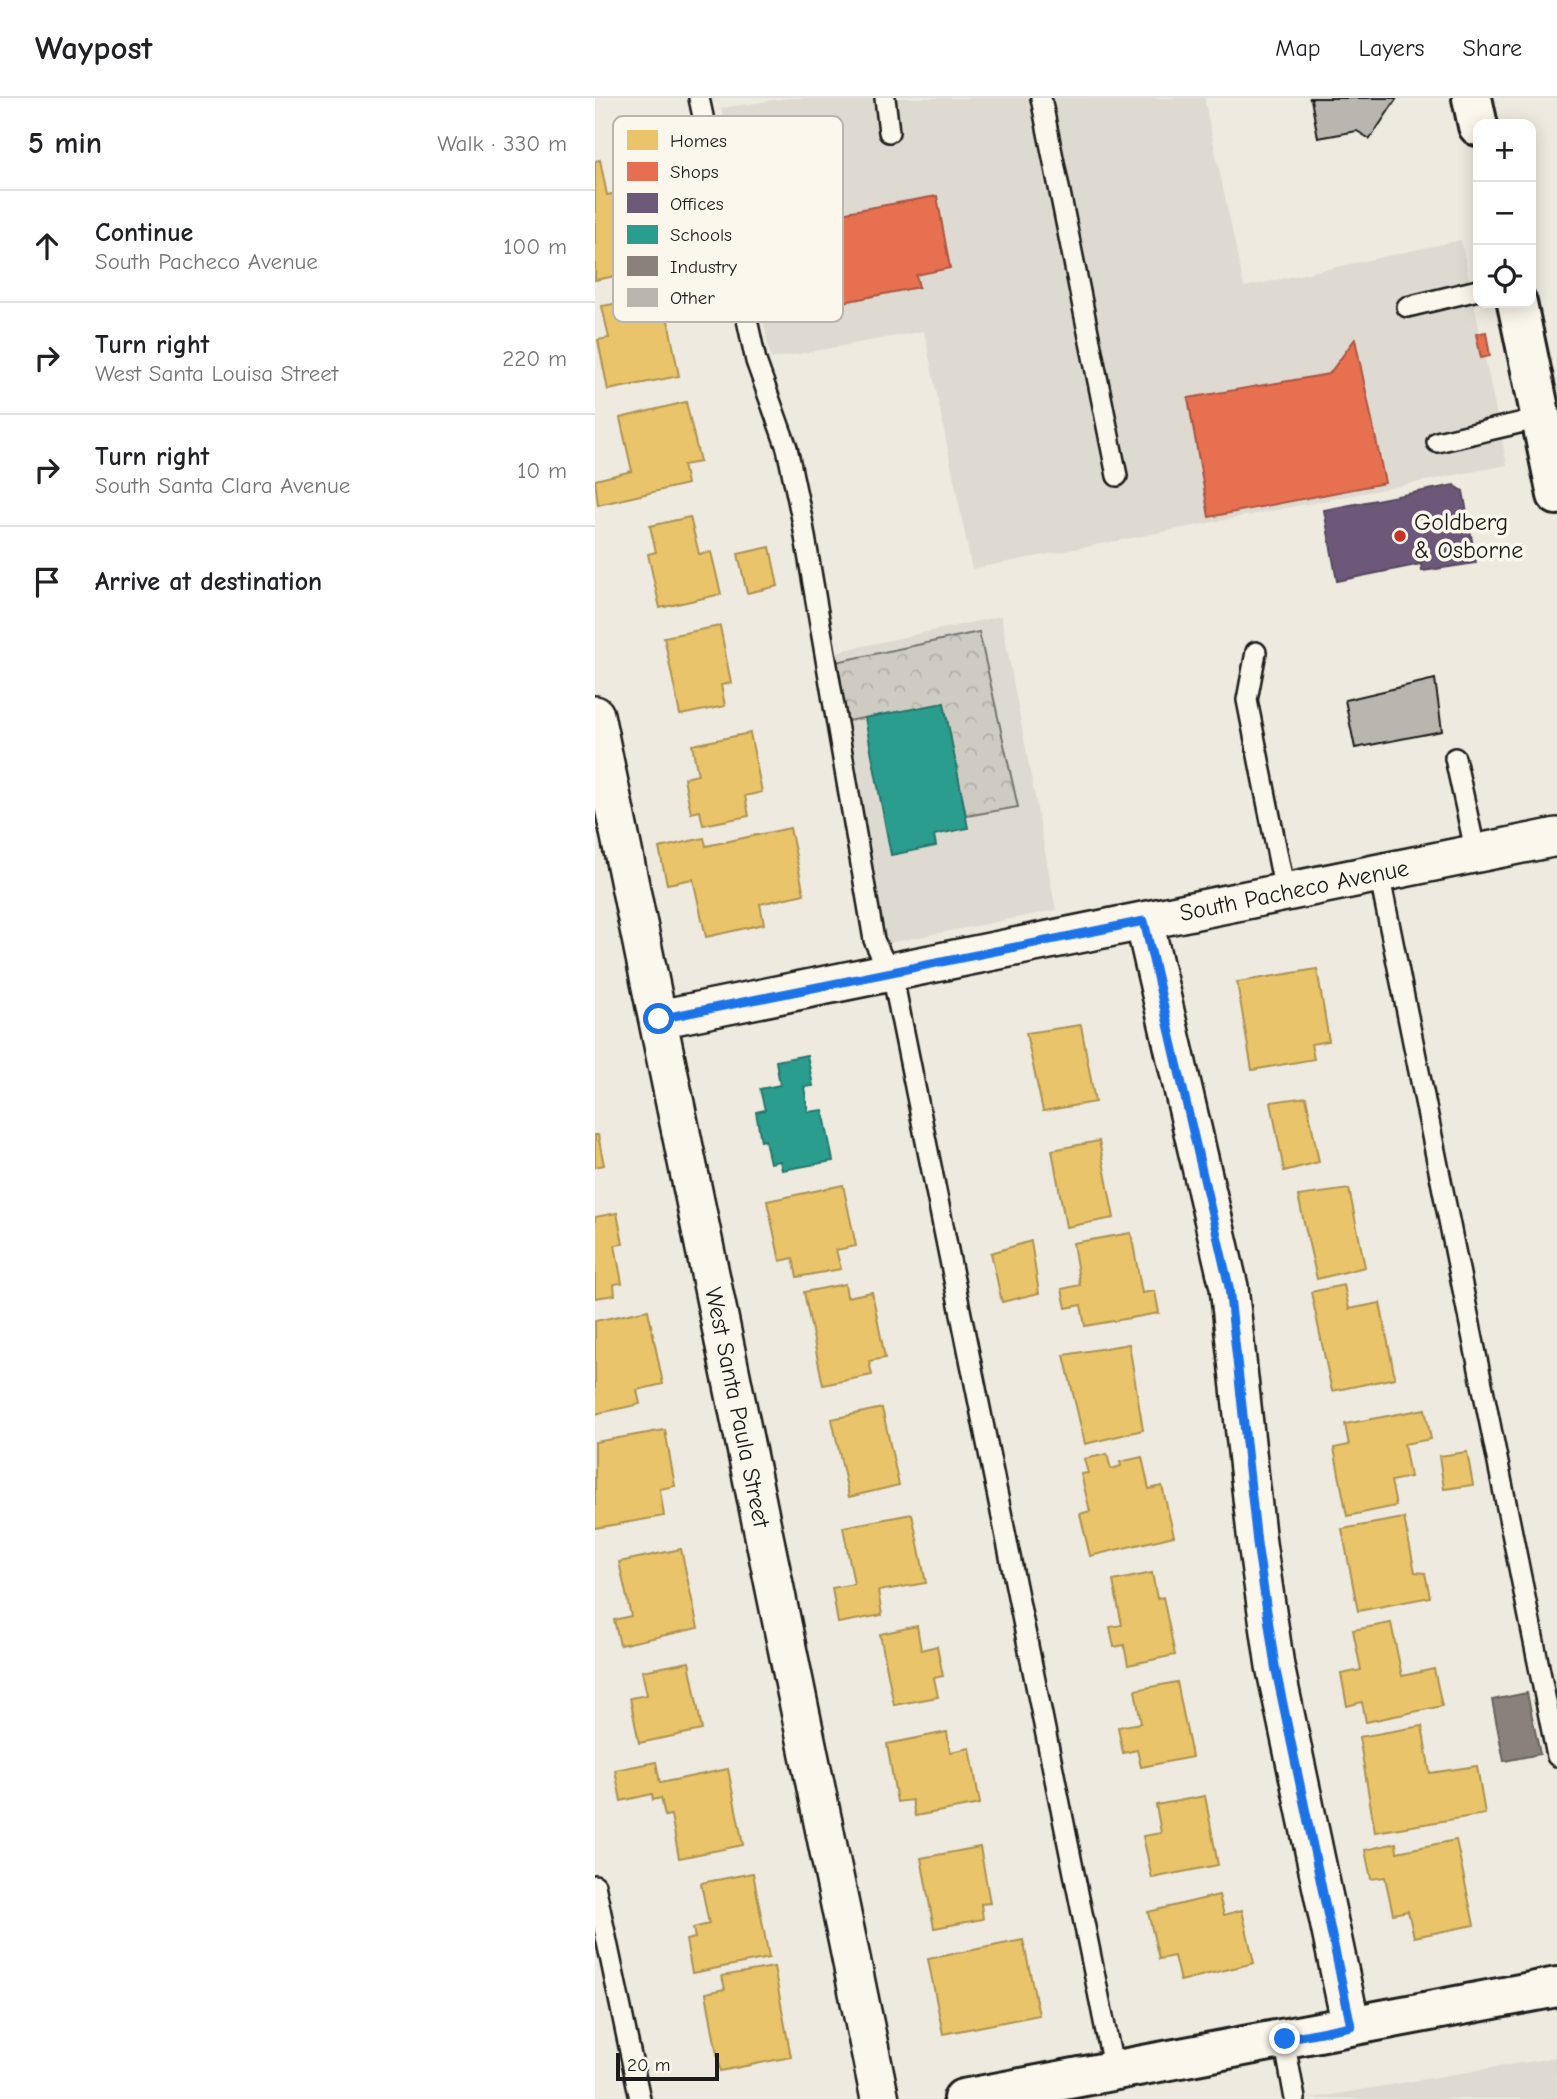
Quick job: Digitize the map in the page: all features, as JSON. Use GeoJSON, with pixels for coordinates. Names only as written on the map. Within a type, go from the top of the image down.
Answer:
{"type":"FeatureCollection","features":[{"type":"Feature","properties":{"kind":"street"},"geometry":{"type":"LineString","coordinates":[[1472,98],[1476,119]]}},
{"type":"Feature","properties":{"kind":"street"},"geometry":{"type":"LineString","coordinates":[[1518,308],[1557,495]]}},
{"type":"Feature","properties":{"kind":"street","name":"West Santa Paula Street"},"geometry":{"type":"LineString","coordinates":[[595,715],[880,2099]]}},
{"type":"Feature","properties":{"kind":"street","name":"South Pacheco Avenue"},"geometry":{"type":"LineString","coordinates":[[659,1019],[1557,837]]}},
{"type":"Feature","properties":{"kind":"street"},"geometry":{"type":"LineString","coordinates":[[1144,921],[1229,1287],[1257,1543],[1275,1666],[1351,2026]]}},
{"type":"Feature","properties":{"kind":"street"},"geometry":{"type":"LineString","coordinates":[[963,2099],[1557,1987]]}},
{"type":"Feature","properties":{"kind":"lane"},"geometry":{"type":"LineString","coordinates":[[699,98],[703,116]]}},
{"type":"Feature","properties":{"kind":"lane"},"geometry":{"type":"LineString","coordinates":[[885,98],[889,132]]}},
{"type":"Feature","properties":{"kind":"lane"},"geometry":{"type":"LineString","coordinates":[[1041,98],[1117,476]]}},
{"type":"Feature","properties":{"kind":"lane"},"geometry":{"type":"LineString","coordinates":[[1407,307],[1473,291]]}},
{"type":"Feature","properties":{"kind":"lane"},"geometry":{"type":"LineString","coordinates":[[748,322],[756,361],[787,448],[800,507],[874,940],[894,983],[1114,2071]]}},
{"type":"Feature","properties":{"kind":"lane"},"geometry":{"type":"LineString","coordinates":[[1437,442],[1541,418]]}},
{"type":"Feature","properties":{"kind":"lane"},"geometry":{"type":"LineString","coordinates":[[1256,652],[1247,700],[1285,892]]}},
{"type":"Feature","properties":{"kind":"lane"},"geometry":{"type":"LineString","coordinates":[[1455,758],[1476,854]]}},
{"type":"Feature","properties":{"kind":"lane"},"geometry":{"type":"LineString","coordinates":[[1379,873],[1557,1756]]}},
{"type":"Feature","properties":{"kind":"lane"},"geometry":{"type":"LineString","coordinates":[[595,1885],[640,2099]]}},
{"type":"Feature","properties":{"kind":"lane"},"geometry":{"type":"LineString","coordinates":[[1285,2039],[1295,2099]]}},
{"type":"Feature","properties":{"kind":"shaded area"},"geometry":{"type":"Polygon","coordinates":[[[788,98],[1204,98],[1244,287],[1461,240],[1507,465],[972,569],[924,331],[771,359],[764,322],[843,322],[843,116],[723,116],[721,108],[788,98]]]}},
{"type":"Feature","properties":{"kind":"shaded area"},"geometry":{"type":"Polygon","coordinates":[[[1001,616],[1056,910],[884,944],[826,654],[1001,616]]]}},
{"type":"Feature","properties":{"kind":"shaded area"},"geometry":{"type":"Polygon","coordinates":[[[1557,2057],[1557,2099],[1307,2099],[1557,2057]]]}},
{"type":"Feature","properties":{"kind":"green space"},"geometry":{"type":"Polygon","coordinates":[[[979,632],[1018,807],[966,816],[944,704],[847,721],[836,662],[979,632]]]}},
{"type":"Feature","properties":{"kind":"building: Homes"},"geometry":{"type":"Polygon","coordinates":[[[600,160],[607,195],[613,194],[613,276],[595,280],[595,161],[600,160]]]}},
{"type":"Feature","properties":{"kind":"building: Homes"},"geometry":{"type":"Polygon","coordinates":[[[613,304],[613,322],[668,322],[679,376],[608,390],[598,340],[609,338],[602,306],[613,304]]]}},
{"type":"Feature","properties":{"kind":"building: Homes"},"geometry":{"type":"Polygon","coordinates":[[[686,402],[700,462],[683,465],[687,484],[598,505],[595,480],[632,471],[620,418],[686,402]]]}},
{"type":"Feature","properties":{"kind":"building: Homes"},"geometry":{"type":"Polygon","coordinates":[[[690,517],[699,554],[711,552],[721,594],[660,608],[648,554],[656,552],[650,526],[690,517]]]}},
{"type":"Feature","properties":{"kind":"building: Homes"},"geometry":{"type":"Polygon","coordinates":[[[770,547],[778,586],[747,593],[738,554],[770,547]]]}},
{"type":"Feature","properties":{"kind":"building: Homes"},"geometry":{"type":"Polygon","coordinates":[[[720,626],[731,683],[721,685],[725,706],[680,715],[664,637],[720,626]]]}},
{"type":"Feature","properties":{"kind":"building: Homes"},"geometry":{"type":"Polygon","coordinates":[[[750,733],[762,792],[745,796],[749,816],[703,825],[700,811],[691,813],[684,778],[698,775],[692,745],[750,733]]]}},
{"type":"Feature","properties":{"kind":"building: Homes"},"geometry":{"type":"Polygon","coordinates":[[[790,828],[804,894],[760,904],[764,924],[706,937],[693,879],[667,884],[659,848],[704,838],[706,846],[790,828]]]}},
{"type":"Feature","properties":{"kind":"building: Homes"},"geometry":{"type":"Polygon","coordinates":[[[1317,969],[1329,1041],[1311,1044],[1314,1059],[1252,1070],[1237,982],[1317,969]]]}},
{"type":"Feature","properties":{"kind":"building: Homes"},"geometry":{"type":"Polygon","coordinates":[[[1081,1025],[1095,1102],[1043,1111],[1026,1033],[1081,1025]]]}},
{"type":"Feature","properties":{"kind":"building: Homes"},"geometry":{"type":"Polygon","coordinates":[[[1306,1097],[1319,1162],[1284,1171],[1271,1102],[1306,1097]]]}},
{"type":"Feature","properties":{"kind":"building: Homes"},"geometry":{"type":"Polygon","coordinates":[[[595,1135],[598,1135],[604,1165],[595,1167],[595,1135]]]}},
{"type":"Feature","properties":{"kind":"building: Homes"},"geometry":{"type":"Polygon","coordinates":[[[1099,1141],[1114,1218],[1066,1227],[1052,1150],[1099,1141]]]}},
{"type":"Feature","properties":{"kind":"building: Homes"},"geometry":{"type":"Polygon","coordinates":[[[843,1185],[856,1246],[836,1250],[841,1269],[797,1277],[793,1258],[780,1261],[767,1201],[843,1185]]]}},
{"type":"Feature","properties":{"kind":"building: Homes"},"geometry":{"type":"Polygon","coordinates":[[[1349,1189],[1365,1267],[1317,1279],[1298,1196],[1349,1189]]]}},
{"type":"Feature","properties":{"kind":"building: Homes"},"geometry":{"type":"Polygon","coordinates":[[[617,1213],[623,1244],[615,1245],[622,1283],[614,1284],[615,1295],[595,1298],[595,1217],[617,1213]]]}},
{"type":"Feature","properties":{"kind":"building: Homes"},"geometry":{"type":"Polygon","coordinates":[[[1131,1233],[1142,1293],[1155,1291],[1159,1313],[1085,1326],[1081,1305],[1066,1308],[1062,1289],[1080,1285],[1073,1243],[1131,1233]]]}},
{"type":"Feature","properties":{"kind":"building: Homes"},"geometry":{"type":"Polygon","coordinates":[[[1031,1241],[1039,1293],[1002,1302],[991,1253],[1031,1241]]]}},
{"type":"Feature","properties":{"kind":"building: Homes"},"geometry":{"type":"Polygon","coordinates":[[[845,1284],[847,1297],[872,1292],[885,1358],[869,1361],[872,1375],[823,1385],[804,1292],[845,1284]]]}},
{"type":"Feature","properties":{"kind":"building: Homes"},"geometry":{"type":"Polygon","coordinates":[[[1344,1285],[1349,1309],[1380,1303],[1395,1378],[1332,1391],[1311,1292],[1344,1285]]]}},
{"type":"Feature","properties":{"kind":"building: Homes"},"geometry":{"type":"Polygon","coordinates":[[[648,1310],[663,1384],[637,1390],[640,1404],[595,1414],[595,1321],[648,1310]]]}},
{"type":"Feature","properties":{"kind":"building: Homes"},"geometry":{"type":"Polygon","coordinates":[[[1129,1344],[1143,1430],[1085,1444],[1064,1355],[1129,1344]]]}},
{"type":"Feature","properties":{"kind":"building: Homes"},"geometry":{"type":"Polygon","coordinates":[[[882,1408],[899,1485],[849,1497],[832,1419],[882,1408]]]}},
{"type":"Feature","properties":{"kind":"building: Homes"},"geometry":{"type":"Polygon","coordinates":[[[1425,1409],[1431,1439],[1404,1444],[1410,1477],[1391,1481],[1396,1506],[1347,1516],[1334,1448],[1349,1445],[1345,1424],[1425,1409]]]}},
{"type":"Feature","properties":{"kind":"building: Homes"},"geometry":{"type":"Polygon","coordinates":[[[665,1430],[675,1486],[660,1489],[664,1516],[595,1528],[595,1442],[665,1430]]]}},
{"type":"Feature","properties":{"kind":"building: Homes"},"geometry":{"type":"Polygon","coordinates":[[[1467,1452],[1473,1485],[1444,1489],[1439,1456],[1467,1452]]]}},
{"type":"Feature","properties":{"kind":"building: Homes"},"geometry":{"type":"Polygon","coordinates":[[[1107,1454],[1111,1469],[1121,1466],[1120,1462],[1142,1457],[1149,1489],[1162,1486],[1174,1536],[1090,1556],[1080,1514],[1090,1511],[1081,1474],[1088,1473],[1084,1459],[1107,1454]]]}},
{"type":"Feature","properties":{"kind":"building: Homes"},"geometry":{"type":"Polygon","coordinates":[[[912,1514],[926,1583],[878,1591],[882,1615],[838,1623],[832,1588],[854,1584],[843,1527],[912,1514]]]}},
{"type":"Feature","properties":{"kind":"building: Homes"},"geometry":{"type":"Polygon","coordinates":[[[1404,1518],[1415,1572],[1425,1573],[1430,1597],[1358,1611],[1342,1529],[1404,1518]]]}},
{"type":"Feature","properties":{"kind":"building: Homes"},"geometry":{"type":"Polygon","coordinates":[[[681,1549],[698,1628],[620,1645],[614,1620],[631,1616],[619,1562],[681,1549]]]}},
{"type":"Feature","properties":{"kind":"building: Homes"},"geometry":{"type":"Polygon","coordinates":[[[1152,1573],[1157,1599],[1163,1597],[1175,1655],[1128,1665],[1124,1645],[1114,1647],[1110,1627],[1122,1625],[1113,1581],[1152,1573]]]}},
{"type":"Feature","properties":{"kind":"building: Homes"},"geometry":{"type":"Polygon","coordinates":[[[1391,1623],[1402,1676],[1434,1669],[1442,1706],[1366,1722],[1362,1702],[1347,1706],[1341,1674],[1361,1670],[1353,1630],[1391,1623]]]}},
{"type":"Feature","properties":{"kind":"building: Homes"},"geometry":{"type":"Polygon","coordinates":[[[917,1626],[921,1650],[937,1646],[943,1676],[934,1678],[938,1697],[894,1705],[880,1634],[917,1626]]]}},
{"type":"Feature","properties":{"kind":"building: Homes"},"geometry":{"type":"Polygon","coordinates":[[[689,1662],[702,1730],[639,1743],[630,1698],[647,1695],[642,1671],[689,1662]]]}},
{"type":"Feature","properties":{"kind":"building: Homes"},"geometry":{"type":"Polygon","coordinates":[[[1177,1682],[1192,1757],[1141,1767],[1137,1750],[1123,1753],[1118,1727],[1141,1723],[1135,1690],[1177,1682]]]}},
{"type":"Feature","properties":{"kind":"building: Homes"},"geometry":{"type":"Polygon","coordinates":[[[1422,1726],[1430,1773],[1477,1766],[1485,1814],[1375,1832],[1359,1737],[1422,1726]]]}},
{"type":"Feature","properties":{"kind":"building: Homes"},"geometry":{"type":"Polygon","coordinates":[[[947,1732],[950,1752],[970,1748],[980,1804],[915,1816],[912,1800],[897,1802],[887,1744],[947,1732]]]}},
{"type":"Feature","properties":{"kind":"building: Homes"},"geometry":{"type":"Polygon","coordinates":[[[656,1762],[660,1783],[728,1769],[743,1845],[679,1858],[671,1815],[665,1816],[661,1798],[653,1800],[652,1794],[621,1801],[615,1770],[656,1762]]]}},
{"type":"Feature","properties":{"kind":"building: Homes"},"geometry":{"type":"Polygon","coordinates":[[[1205,1796],[1218,1865],[1152,1878],[1143,1836],[1161,1833],[1156,1805],[1205,1796]]]}},
{"type":"Feature","properties":{"kind":"building: Homes"},"geometry":{"type":"Polygon","coordinates":[[[1456,1840],[1474,1925],[1414,1937],[1408,1911],[1393,1914],[1385,1877],[1371,1879],[1365,1850],[1396,1843],[1397,1852],[1456,1840]]]}},
{"type":"Feature","properties":{"kind":"building: Homes"},"geometry":{"type":"Polygon","coordinates":[[[980,1847],[990,1903],[981,1904],[983,1919],[934,1928],[921,1858],[980,1847]]]}},
{"type":"Feature","properties":{"kind":"building: Homes"},"geometry":{"type":"Polygon","coordinates":[[[753,1873],[769,1958],[692,1973],[686,1940],[695,1938],[693,1928],[709,1924],[701,1883],[753,1873]]]}},
{"type":"Feature","properties":{"kind":"building: Homes"},"geometry":{"type":"Polygon","coordinates":[[[1219,1895],[1224,1915],[1242,1910],[1254,1963],[1180,1981],[1174,1956],[1159,1959],[1148,1912],[1219,1895]]]}},
{"type":"Feature","properties":{"kind":"building: Homes"},"geometry":{"type":"Polygon","coordinates":[[[1023,1940],[1039,2015],[943,2034],[928,1959],[1023,1940]]]}},
{"type":"Feature","properties":{"kind":"building: Homes"},"geometry":{"type":"Polygon","coordinates":[[[774,1967],[791,2057],[720,2071],[706,1993],[725,1989],[722,1976],[774,1967]]]}},
{"type":"Feature","properties":{"kind":"building: Shops"},"geometry":{"type":"Polygon","coordinates":[[[937,196],[950,268],[916,275],[919,287],[843,302],[843,213],[937,196]]]}},
{"type":"Feature","properties":{"kind":"building: Shops"},"geometry":{"type":"Polygon","coordinates":[[[1486,332],[1490,356],[1481,358],[1476,334],[1486,332]]]}},
{"type":"Feature","properties":{"kind":"building: Shops"},"geometry":{"type":"Polygon","coordinates":[[[1355,339],[1385,483],[1209,517],[1188,398],[1329,374],[1355,339]]]}},
{"type":"Feature","properties":{"kind":"building: Offices","name":"Goldberg & Osborne"},"geometry":{"type":"Polygon","coordinates":[[[1454,485],[1463,491],[1476,563],[1422,571],[1421,564],[1337,581],[1324,510],[1454,485]]]}},
{"type":"Feature","properties":{"kind":"building: Schools"},"geometry":{"type":"Polygon","coordinates":[[[944,703],[968,828],[934,835],[936,846],[891,855],[865,718],[944,703]]]}},
{"type":"Feature","properties":{"kind":"building: Schools"},"geometry":{"type":"Polygon","coordinates":[[[807,1055],[813,1086],[804,1087],[808,1112],[823,1110],[833,1161],[782,1170],[780,1161],[770,1163],[765,1140],[761,1141],[756,1112],[765,1110],[760,1089],[780,1085],[776,1061],[807,1055]]]}},
{"type":"Feature","properties":{"kind":"building: Industry"},"geometry":{"type":"Polygon","coordinates":[[[1527,1693],[1540,1754],[1504,1761],[1492,1700],[1527,1693]]]}},
{"type":"Feature","properties":{"kind":"building: Other"},"geometry":{"type":"Polygon","coordinates":[[[1309,98],[1397,98],[1370,139],[1357,131],[1318,138],[1309,98]]]}},
{"type":"Feature","properties":{"kind":"building: Other"},"geometry":{"type":"Polygon","coordinates":[[[1435,679],[1442,731],[1355,748],[1345,700],[1435,679]]]}},
{"type":"Feature","properties":{"kind":"place","name":"Goldberg & Osborne"},"geometry":{"type":"Point","coordinates":[1400,536]}},
{"type":"Feature","properties":{"kind":"route"},"geometry":{"type":"LineString","coordinates":[[659,1019],[1144,921],[1229,1287],[1257,1543],[1275,1666],[1351,2026],[1285,2039]]}}]}
